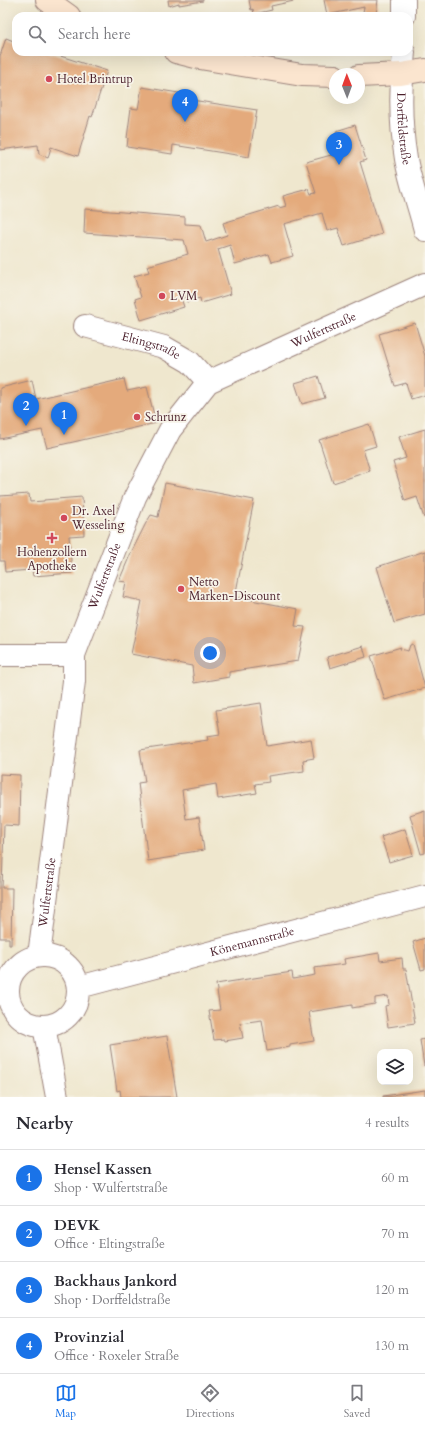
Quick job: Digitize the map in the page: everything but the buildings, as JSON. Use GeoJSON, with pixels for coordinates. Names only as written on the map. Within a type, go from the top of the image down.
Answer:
{"type":"FeatureCollection","features":[{"type":"Feature","properties":{"kind":"main road"},"geometry":{"type":"LineString","coordinates":[[47,0],[64,12]]}},
{"type":"Feature","properties":{"kind":"main road"},"geometry":{"type":"LineString","coordinates":[[192,56],[302,75],[329,76]]}},
{"type":"Feature","properties":{"kind":"main road"},"geometry":{"type":"LineString","coordinates":[[365,76],[401,74],[425,70]]}},
{"type":"Feature","properties":{"kind":"street"},"geometry":{"type":"LineString","coordinates":[[404,0],[404,12]]}},
{"type":"Feature","properties":{"kind":"street","name":"Dorffeldstraße"},"geometry":{"type":"LineString","coordinates":[[403,56],[400,103],[406,160],[425,230]]}},
{"type":"Feature","properties":{"kind":"street","name":"Wulfertstraße"},"geometry":{"type":"LineString","coordinates":[[39,956],[74,681],[74,655],[135,497],[170,430],[208,382],[425,284]]}},
{"type":"Feature","properties":{"kind":"street","name":"Eltingstraße"},"geometry":{"type":"LineString","coordinates":[[85,326],[164,347],[190,362],[208,382]]}},
{"type":"Feature","properties":{"kind":"street"},"geometry":{"type":"LineString","coordinates":[[0,655],[74,655]]}},
{"type":"Feature","properties":{"kind":"street","name":"Könemannstraße"},"geometry":{"type":"LineString","coordinates":[[78,987],[425,896]]}},
{"type":"Feature","properties":{"kind":"street"},"geometry":{"type":"LineString","coordinates":[[39,956],[51,957],[67,965],[74,974],[78,987],[77,1001],[70,1014],[59,1023],[44,1026],[34,1025],[24,1020],[5,1003],[10,981],[15,971],[23,963],[39,956]]}},
{"type":"Feature","properties":{"kind":"street"},"geometry":{"type":"LineString","coordinates":[[44,1026],[57,1097]]}},
{"type":"Feature","properties":{"kind":"place","name":"Hotel Brintrup"},"geometry":{"type":"Point","coordinates":[49,79]}},
{"type":"Feature","properties":{"kind":"place","name":"Provinzial"},"geometry":{"type":"Point","coordinates":[185,122]}},
{"type":"Feature","properties":{"kind":"place","name":"Backhaus Jankord"},"geometry":{"type":"Point","coordinates":[339,165]}},
{"type":"Feature","properties":{"kind":"place","name":"LVM"},"geometry":{"type":"Point","coordinates":[162,296]}},
{"type":"Feature","properties":{"kind":"place","name":"Schrunz"},"geometry":{"type":"Point","coordinates":[137,417]}},
{"type":"Feature","properties":{"kind":"place","name":"DEVK"},"geometry":{"type":"Point","coordinates":[26,426]}},
{"type":"Feature","properties":{"kind":"place","name":"Hensel Kassen"},"geometry":{"type":"Point","coordinates":[64,435]}},
{"type":"Feature","properties":{"kind":"place","name":"Dr. Axel Wesseling"},"geometry":{"type":"Point","coordinates":[64,518]}},
{"type":"Feature","properties":{"kind":"place","name":"Hohenzollern Apotheke"},"geometry":{"type":"Point","coordinates":[52,538]}},
{"type":"Feature","properties":{"kind":"place","name":"Netto Marken-Discount"},"geometry":{"type":"Point","coordinates":[181,589]}}]}
